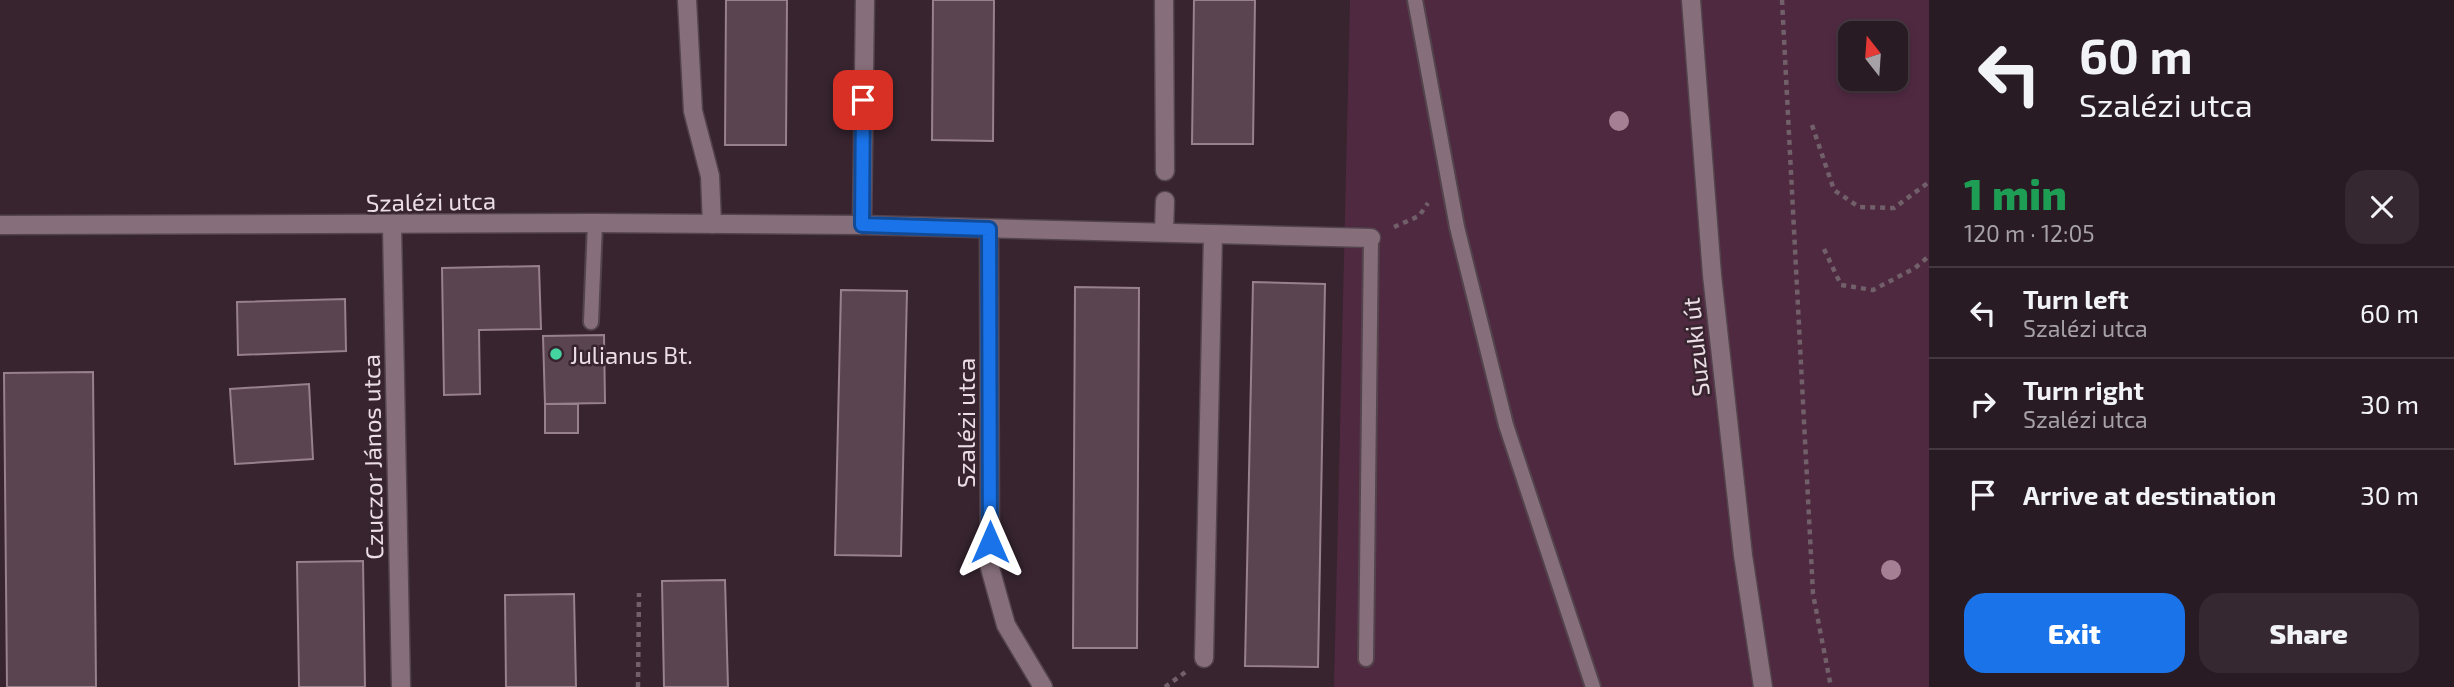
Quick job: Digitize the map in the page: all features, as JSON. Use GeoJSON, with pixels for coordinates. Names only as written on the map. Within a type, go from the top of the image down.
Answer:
{"type":"FeatureCollection","features":[{"type":"Feature","properties":{"kind":"street"},"geometry":{"type":"LineString","coordinates":[[687,0],[693,111],[710,176],[712,225]]}},
{"type":"Feature","properties":{"kind":"street"},"geometry":{"type":"LineString","coordinates":[[862,225],[865,0]]}},
{"type":"Feature","properties":{"kind":"street"},"geometry":{"type":"LineString","coordinates":[[1164,0],[1165,171]]}},
{"type":"Feature","properties":{"kind":"street","name":"Suzuki út"},"geometry":{"type":"LineString","coordinates":[[1691,0],[1712,275],[1743,555],[1763,687]]}},
{"type":"Feature","properties":{"kind":"street"},"geometry":{"type":"LineString","coordinates":[[1164,232],[1165,201]]}},
{"type":"Feature","properties":{"kind":"street","name":"Szalézi utca"},"geometry":{"type":"LineString","coordinates":[[0,225],[862,225],[1371,238]]}},
{"type":"Feature","properties":{"kind":"street","name":"Czuczor János utca"},"geometry":{"type":"LineString","coordinates":[[392,226],[401,687]]}},
{"type":"Feature","properties":{"kind":"street","name":"Szalézi utca"},"geometry":{"type":"LineString","coordinates":[[989,229],[990,568],[1006,625],[1043,687]]}},
{"type":"Feature","properties":{"kind":"street"},"geometry":{"type":"LineString","coordinates":[[1204,659],[1213,234]]}},
{"type":"Feature","properties":{"kind":"lane"},"geometry":{"type":"LineString","coordinates":[[1415,0],[1457,227],[1506,425],[1593,687]]}},
{"type":"Feature","properties":{"kind":"lane"},"geometry":{"type":"LineString","coordinates":[[591,322],[595,223]]}},
{"type":"Feature","properties":{"kind":"lane"},"geometry":{"type":"LineString","coordinates":[[1366,659],[1371,238]]}},
{"type":"Feature","properties":{"kind":"path"},"geometry":{"type":"LineString","coordinates":[[1782,0],[1813,594],[1831,687]]}},
{"type":"Feature","properties":{"kind":"path"},"geometry":{"type":"LineString","coordinates":[[1812,125],[1834,190],[1859,207],[1894,208],[1929,182]]}},
{"type":"Feature","properties":{"kind":"path"},"geometry":{"type":"LineString","coordinates":[[1371,238],[1419,216],[1447,174]]}},
{"type":"Feature","properties":{"kind":"path"},"geometry":{"type":"LineString","coordinates":[[1824,249],[1841,285],[1873,290],[1914,268],[1929,256]]}},
{"type":"Feature","properties":{"kind":"path"},"geometry":{"type":"LineString","coordinates":[[638,687],[639,593]]}},
{"type":"Feature","properties":{"kind":"shaded area"},"geometry":{"type":"Polygon","coordinates":[[[1350,0],[1929,0],[1929,687],[1334,687],[1350,0]]]}},
{"type":"Feature","properties":{"kind":"building"},"geometry":{"type":"Polygon","coordinates":[[[726,0],[787,0],[786,145],[725,145],[726,0]]]}},
{"type":"Feature","properties":{"kind":"building"},"geometry":{"type":"Polygon","coordinates":[[[933,0],[994,0],[993,141],[932,140],[933,0]]]}},
{"type":"Feature","properties":{"kind":"building"},"geometry":{"type":"Polygon","coordinates":[[[1194,0],[1255,0],[1253,144],[1192,144],[1194,0]]]}},
{"type":"Feature","properties":{"kind":"building"},"geometry":{"type":"Polygon","coordinates":[[[539,266],[541,329],[479,330],[480,394],[444,395],[442,268],[539,266]]]}},
{"type":"Feature","properties":{"kind":"building"},"geometry":{"type":"Polygon","coordinates":[[[1253,282],[1325,284],[1318,667],[1245,666],[1253,282]]]}},
{"type":"Feature","properties":{"kind":"building"},"geometry":{"type":"Polygon","coordinates":[[[1075,287],[1139,288],[1137,648],[1073,648],[1075,287]]]}},
{"type":"Feature","properties":{"kind":"building"},"geometry":{"type":"Polygon","coordinates":[[[841,290],[907,291],[901,556],[835,555],[841,290]]]}},
{"type":"Feature","properties":{"kind":"building"},"geometry":{"type":"Polygon","coordinates":[[[345,299],[346,351],[238,355],[237,302],[345,299]]]}},
{"type":"Feature","properties":{"kind":"building"},"geometry":{"type":"Polygon","coordinates":[[[604,335],[605,403],[545,404],[543,336],[604,335]]]}},
{"type":"Feature","properties":{"kind":"building"},"geometry":{"type":"Polygon","coordinates":[[[93,372],[96,687],[7,687],[4,373],[93,372]]]}},
{"type":"Feature","properties":{"kind":"building"},"geometry":{"type":"Polygon","coordinates":[[[309,384],[313,459],[235,464],[230,389],[309,384]]]}},
{"type":"Feature","properties":{"kind":"building"},"geometry":{"type":"Polygon","coordinates":[[[545,404],[578,404],[578,433],[545,433],[545,404]]]}},
{"type":"Feature","properties":{"kind":"building"},"geometry":{"type":"Polygon","coordinates":[[[363,561],[365,687],[299,687],[297,562],[363,561]]]}},
{"type":"Feature","properties":{"kind":"building"},"geometry":{"type":"Polygon","coordinates":[[[725,580],[728,687],[664,687],[662,581],[725,580]]]}},
{"type":"Feature","properties":{"kind":"building"},"geometry":{"type":"Polygon","coordinates":[[[574,594],[576,687],[506,687],[505,595],[574,594]]]}},
{"type":"Feature","properties":{"kind":"place","name":"Julianus Bt."},"geometry":{"type":"Point","coordinates":[556,354]}},
{"type":"Feature","properties":{"kind":"route"},"geometry":{"type":"LineString","coordinates":[[863,100],[862,225],[989,229],[990,542]]}}]}
